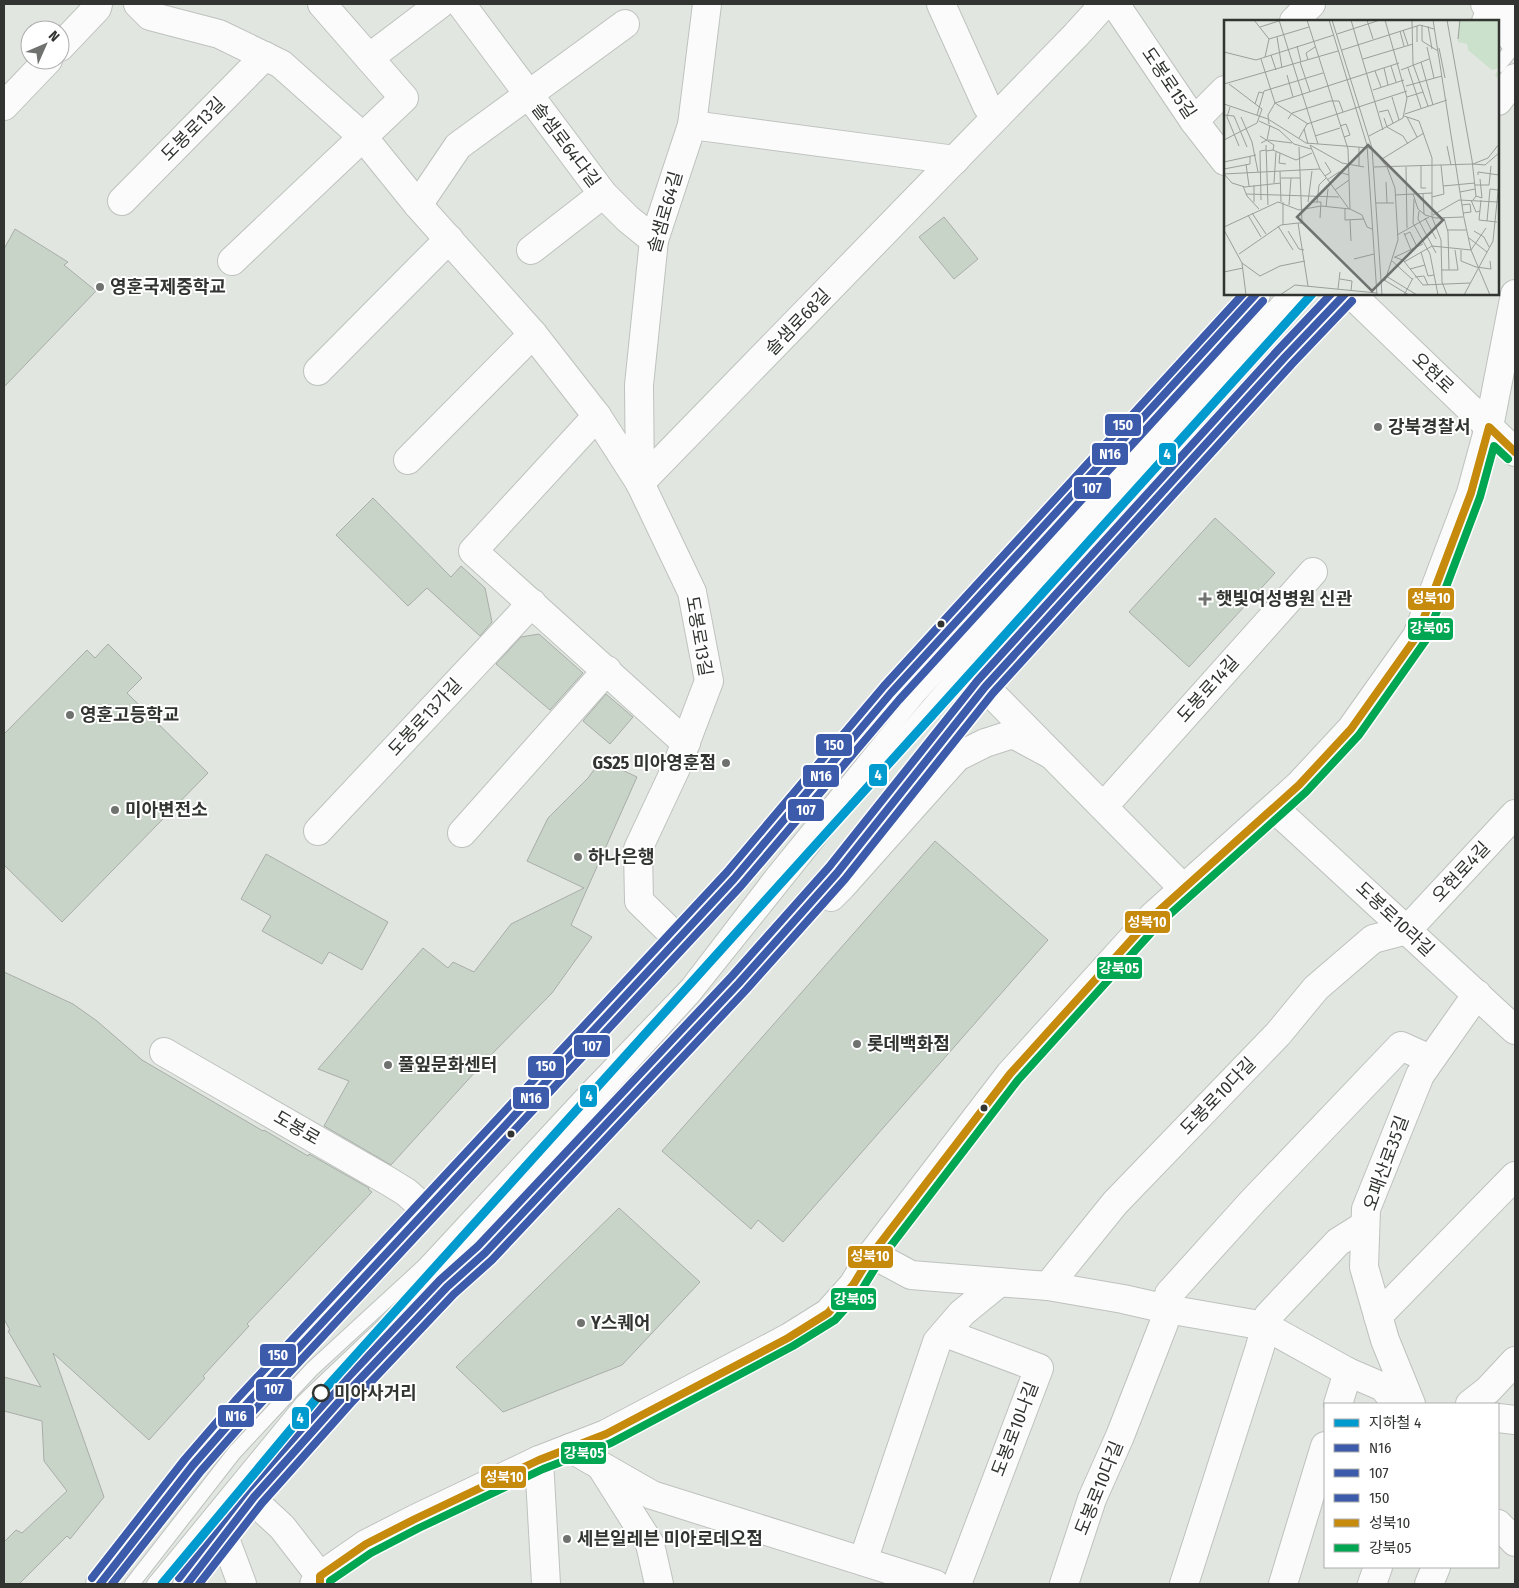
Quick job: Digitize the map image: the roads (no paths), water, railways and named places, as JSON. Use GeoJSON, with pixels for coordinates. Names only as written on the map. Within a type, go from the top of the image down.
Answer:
{"type":"FeatureCollection","features":[{"type":"Feature","properties":{"kind":"street"},"geometry":{"type":"LineString","coordinates":[[70,36],[97,8],[98,4]]}},
{"type":"Feature","properties":{"kind":"street","name":"도봉로13길"},"geometry":{"type":"LineString","coordinates":[[138,4],[150,16],[219,34],[281,64],[363,137],[418,205],[534,334],[597,416],[640,483],[692,592],[709,681],[676,768],[638,849],[639,901],[678,939]]}},
{"type":"Feature","properties":{"kind":"street"},"geometry":{"type":"LineString","coordinates":[[232,261],[404,98],[322,4]]}},
{"type":"Feature","properties":{"kind":"street"},"geometry":{"type":"LineString","coordinates":[[369,58],[440,4]]}},
{"type":"Feature","properties":{"kind":"street","name":"솔샘로64다길"},"geometry":{"type":"LineString","coordinates":[[461,4],[603,194],[628,219],[654,240]]}},
{"type":"Feature","properties":{"kind":"street","name":"솔샘로64길"},"geometry":{"type":"LineString","coordinates":[[640,483],[639,385],[654,240],[692,125],[707,4]]}},
{"type":"Feature","properties":{"kind":"street"},"geometry":{"type":"LineString","coordinates":[[941,4],[987,106],[998,116]]}},
{"type":"Feature","properties":{"kind":"street","name":"솔샘로68길"},"geometry":{"type":"LineString","coordinates":[[640,483],[998,116],[1104,4]]}},
{"type":"Feature","properties":{"kind":"street","name":"도봉로15길"},"geometry":{"type":"LineString","coordinates":[[1115,4],[1194,121],[1224,160]]}},
{"type":"Feature","properties":{"kind":"street"},"geometry":{"type":"LineString","coordinates":[[1295,20],[1311,4]]}},
{"type":"Feature","properties":{"kind":"street","name":"솔샘로64다길"},"geometry":{"type":"LineString","coordinates":[[528,96],[625,24]]}},
{"type":"Feature","properties":{"kind":"street","name":"도봉로13길"},"geometry":{"type":"LineString","coordinates":[[122,201],[265,56]]}},
{"type":"Feature","properties":{"kind":"street"},"geometry":{"type":"LineString","coordinates":[[4,106],[38,70]]}},
{"type":"Feature","properties":{"kind":"street"},"geometry":{"type":"LineString","coordinates":[[1499,100],[1515,78]]}},
{"type":"Feature","properties":{"kind":"street"},"geometry":{"type":"LineString","coordinates":[[1194,121],[1224,91]]}},
{"type":"Feature","properties":{"kind":"street"},"geometry":{"type":"LineString","coordinates":[[418,205],[458,146],[528,96]]}},
{"type":"Feature","properties":{"kind":"street"},"geometry":{"type":"LineString","coordinates":[[692,125],[955,160]]}},
{"type":"Feature","properties":{"kind":"street","name":"솔샘로64다길"},"geometry":{"type":"LineString","coordinates":[[531,250],[603,194]]}},
{"type":"Feature","properties":{"kind":"street"},"geometry":{"type":"LineString","coordinates":[[318,371],[449,239]]}},
{"type":"Feature","properties":{"kind":"street"},"geometry":{"type":"LineString","coordinates":[[254,1497],[256,1503],[282,1527],[318,1582],[366,1544],[539,1460],[606,1434],[788,1338],[828,1313],[853,1285],[872,1254],[1010,1074],[1152,917],[1299,785],[1351,729],[1417,636],[1471,493],[1489,426],[1515,294]]}},
{"type":"Feature","properties":{"kind":"street"},"geometry":{"type":"LineString","coordinates":[[1221,348],[1241,295]]}},
{"type":"Feature","properties":{"kind":"street"},"geometry":{"type":"LineString","coordinates":[[187,1584],[254,1497],[344,1396],[446,1287],[485,1253],[756,964],[837,873],[985,687],[1233,414],[1344,295]]}},
{"type":"Feature","properties":{"kind":"street","name":"오현로"},"geometry":{"type":"LineString","coordinates":[[1352,295],[1515,452]]}},
{"type":"Feature","properties":{"kind":"street"},"geometry":{"type":"LineString","coordinates":[[100,1584],[193,1465],[243,1408],[734,879],[891,693],[1157,401],[1221,348],[1263,302]]}},
{"type":"Feature","properties":{"kind":"street"},"geometry":{"type":"LineString","coordinates":[[408,460],[534,334]]}},
{"type":"Feature","properties":{"kind":"street"},"geometry":{"type":"LineString","coordinates":[[597,416],[473,551],[686,743]]}},
{"type":"Feature","properties":{"kind":"street","name":"도봉로14길"},"geometry":{"type":"LineString","coordinates":[[1104,806],[1312,572]]}},
{"type":"Feature","properties":{"kind":"street","name":"도봉로13가길"},"geometry":{"type":"LineString","coordinates":[[318,831],[532,603]]}},
{"type":"Feature","properties":{"kind":"street"},"geometry":{"type":"LineString","coordinates":[[462,833],[607,670]]}},
{"type":"Feature","properties":{"kind":"street"},"geometry":{"type":"LineString","coordinates":[[985,687],[1184,889]]}},
{"type":"Feature","properties":{"kind":"street"},"geometry":{"type":"LineString","coordinates":[[756,964],[842,886],[957,757],[985,743],[1013,734],[1052,755]]}},
{"type":"Feature","properties":{"kind":"street","name":"도봉로10라길"},"geometry":{"type":"LineString","coordinates":[[1274,808],[1515,1030]]}},
{"type":"Feature","properties":{"kind":"street","name":"오현로4길"},"geometry":{"type":"LineString","coordinates":[[1407,930],[1515,814]]}},
{"type":"Feature","properties":{"kind":"street","name":"도봉로10다길"},"geometry":{"type":"LineString","coordinates":[[1048,1286],[1115,1203],[1278,1034],[1316,988],[1373,939],[1407,930]]}},
{"type":"Feature","properties":{"kind":"street","name":"오패산로35길"},"geometry":{"type":"LineString","coordinates":[[1411,1403],[1385,1340],[1364,1267],[1366,1209],[1420,1075],[1476,994]]}},
{"type":"Feature","properties":{"kind":"street","name":"도봉로10다길"},"geometry":{"type":"LineString","coordinates":[[1064,1584],[1092,1499],[1151,1359],[1164,1323],[1169,1294],[1252,1202],[1401,1046],[1430,1059]]}},
{"type":"Feature","properties":{"kind":"street","name":"도봉로"},"geometry":{"type":"LineString","coordinates":[[164,1052],[388,1181],[406,1192],[426,1210]]}},
{"type":"Feature","properties":{"kind":"street"},"geometry":{"type":"LineString","coordinates":[[1378,1316],[1515,1176]]}},
{"type":"Feature","properties":{"kind":"street"},"geometry":{"type":"LineString","coordinates":[[1184,1584],[1260,1347],[1268,1316],[1338,1242],[1365,1225]]}},
{"type":"Feature","properties":{"kind":"street"},"geometry":{"type":"LineString","coordinates":[[872,1254],[911,1275],[1048,1286],[1266,1326],[1348,1372],[1383,1388],[1396,1403]]}},
{"type":"Feature","properties":{"kind":"street"},"geometry":{"type":"LineString","coordinates":[[863,1561],[937,1342],[962,1313],[1000,1282]]}},
{"type":"Feature","properties":{"kind":"street","name":"도봉로10나길"},"geometry":{"type":"LineString","coordinates":[[945,1333],[1039,1368],[957,1584]]}},
{"type":"Feature","properties":{"kind":"street"},"geometry":{"type":"LineString","coordinates":[[1471,1403],[1488,1390],[1515,1361]]}},
{"type":"Feature","properties":{"kind":"street"},"geometry":{"type":"LineString","coordinates":[[1338,1403],[1348,1372]]}},
{"type":"Feature","properties":{"kind":"street"},"geometry":{"type":"LineString","coordinates":[[1499,1418],[1515,1420]]}},
{"type":"Feature","properties":{"kind":"street"},"geometry":{"type":"LineString","coordinates":[[570,1448],[652,1495],[935,1584]]}},
{"type":"Feature","properties":{"kind":"street"},"geometry":{"type":"LineString","coordinates":[[1283,1584],[1324,1449]]}},
{"type":"Feature","properties":{"kind":"street"},"geometry":{"type":"LineString","coordinates":[[539,1460],[546,1584]]}},
{"type":"Feature","properties":{"kind":"street"},"geometry":{"type":"LineString","coordinates":[[600,1465],[650,1544],[659,1584]]}},
{"type":"Feature","properties":{"kind":"street"},"geometry":{"type":"LineString","coordinates":[[1499,1525],[1515,1542]]}},
{"type":"Feature","properties":{"kind":"street"},"geometry":{"type":"LineString","coordinates":[[224,1536],[242,1584]]}},
{"type":"Feature","properties":{"kind":"street"},"geometry":{"type":"LineString","coordinates":[[1372,1584],[1378,1568]]}},
{"type":"Feature","properties":{"kind":"street"},"geometry":{"type":"LineString","coordinates":[[1429,1584],[1436,1568]]}},
{"type":"Feature","properties":{"kind":"lane"},"geometry":{"type":"LineString","coordinates":[[1499,51],[1501,22]]}},
{"type":"Feature","properties":{"kind":"lane"},"geometry":{"type":"LineString","coordinates":[[1263,302],[1278,295]]}},
{"type":"Feature","properties":{"kind":"lane"},"geometry":{"type":"LineString","coordinates":[[1263,302],[1283,295]]}},
{"type":"Feature","properties":{"kind":"lane"},"geometry":{"type":"LineString","coordinates":[[154,1584],[302,1402],[458,1255],[694,995],[882,760],[1011,610],[1300,295]]}},
{"type":"Feature","properties":{"kind":"lane"},"geometry":{"type":"LineString","coordinates":[[132,1584],[234,1453],[312,1368],[424,1266],[588,1089],[688,986],[773,874],[917,697],[1221,348]]}},
{"type":"Feature","properties":{"kind":"lane"},"geometry":{"type":"LineString","coordinates":[[1133,477],[1233,414]]}},
{"type":"Feature","properties":{"kind":"lane"},"geometry":{"type":"LineString","coordinates":[[1011,658],[1100,513]]}},
{"type":"Feature","properties":{"kind":"metro line","name":"4"},"geometry":{"type":"LineString","coordinates":[[162,1584],[317,1398],[1311,295]]}},
{"type":"Feature","properties":{"kind":"place","name":"영훈국제중학교"},"geometry":{"type":"Point","coordinates":[100,287]}},
{"type":"Feature","properties":{"kind":"place","name":"강북경찰서"},"geometry":{"type":"Point","coordinates":[1378,427]}},
{"type":"Feature","properties":{"kind":"place","name":"햇빛여성병원 신관"},"geometry":{"type":"Point","coordinates":[1205,599]}},
{"type":"Feature","properties":{"kind":"place","name":"영훈고등학교"},"geometry":{"type":"Point","coordinates":[70,715]}},
{"type":"Feature","properties":{"kind":"place","name":"GS25 미아영훈점"},"geometry":{"type":"Point","coordinates":[726,763]}},
{"type":"Feature","properties":{"kind":"place","name":"미아변전소"},"geometry":{"type":"Point","coordinates":[115,810]}},
{"type":"Feature","properties":{"kind":"place","name":"하나은행"},"geometry":{"type":"Point","coordinates":[578,857]}},
{"type":"Feature","properties":{"kind":"place","name":"롯데백화점"},"geometry":{"type":"Point","coordinates":[857,1044]}},
{"type":"Feature","properties":{"kind":"place","name":"풀잎문화센터"},"geometry":{"type":"Point","coordinates":[388,1065]}},
{"type":"Feature","properties":{"kind":"place","name":"Y스퀘어"},"geometry":{"type":"Point","coordinates":[581,1323]}},
{"type":"Feature","properties":{"kind":"place","name":"미아사거리"},"geometry":{"type":"Point","coordinates":[321,1393]}},
{"type":"Feature","properties":{"kind":"place","name":"세븐일레븐 미아로데오점"},"geometry":{"type":"Point","coordinates":[567,1539]}}]}
